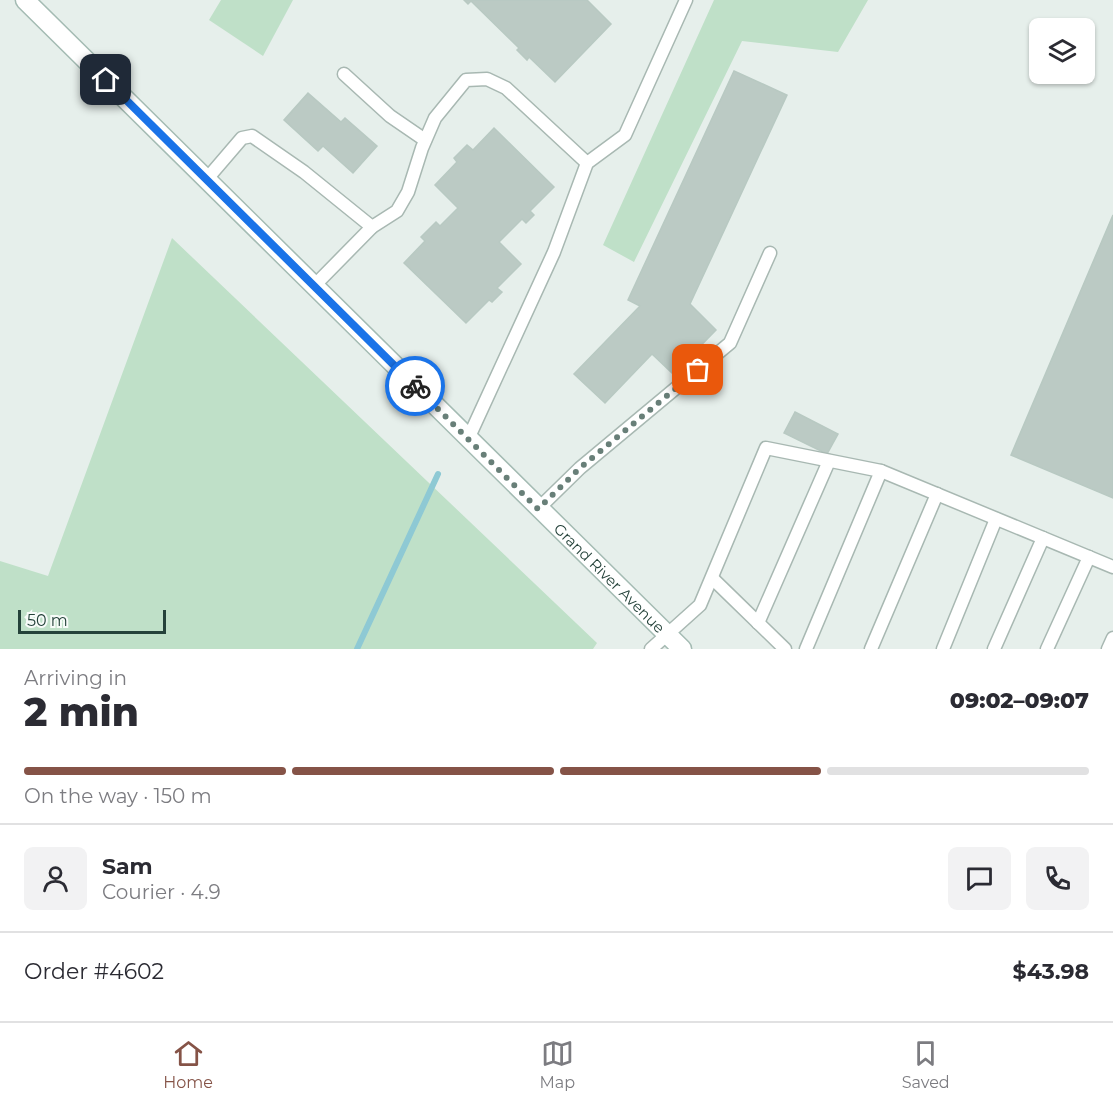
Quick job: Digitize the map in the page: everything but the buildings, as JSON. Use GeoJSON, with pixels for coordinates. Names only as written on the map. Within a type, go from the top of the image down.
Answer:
{"type":"FeatureCollection","features":[{"type":"Feature","properties":{"kind":"main road","name":"Grand River Avenue"},"geometry":{"type":"LineString","coordinates":[[25,0],[682,649]]}},
{"type":"Feature","properties":{"kind":"lane"},"geometry":{"type":"LineString","coordinates":[[468,439],[554,252],[587,163],[625,135],[686,0]]}},
{"type":"Feature","properties":{"kind":"lane"},"geometry":{"type":"LineString","coordinates":[[344,74],[390,116],[425,140]]}},
{"type":"Feature","properties":{"kind":"lane"},"geometry":{"type":"LineString","coordinates":[[314,286],[372,227],[397,211],[408,192],[425,140],[435,118],[466,80],[487,79],[506,87],[587,163]]}},
{"type":"Feature","properties":{"kind":"lane"},"geometry":{"type":"LineString","coordinates":[[206,180],[242,138],[252,136],[304,172],[372,227]]}},
{"type":"Feature","properties":{"kind":"lane"},"geometry":{"type":"LineString","coordinates":[[538,509],[580,468],[730,342],[770,253]]}},
{"type":"Feature","properties":{"kind":"lane"},"geometry":{"type":"LineString","coordinates":[[651,649],[700,605],[766,448],[881,471],[1113,567]]}},
{"type":"Feature","properties":{"kind":"lane"},"geometry":{"type":"LineString","coordinates":[[758,623],[828,461]]}},
{"type":"Feature","properties":{"kind":"lane"},"geometry":{"type":"LineString","coordinates":[[806,649],[881,471]]}},
{"type":"Feature","properties":{"kind":"lane"},"geometry":{"type":"LineString","coordinates":[[871,649],[937,494]]}},
{"type":"Feature","properties":{"kind":"lane"},"geometry":{"type":"LineString","coordinates":[[943,649],[996,519]]}},
{"type":"Feature","properties":{"kind":"lane"},"geometry":{"type":"LineString","coordinates":[[994,649],[1043,538]]}},
{"type":"Feature","properties":{"kind":"lane"},"geometry":{"type":"LineString","coordinates":[[1047,649],[1089,557]]}},
{"type":"Feature","properties":{"kind":"lane"},"geometry":{"type":"LineString","coordinates":[[712,578],[785,649]]}},
{"type":"Feature","properties":{"kind":"lane"},"geometry":{"type":"LineString","coordinates":[[1108,649],[1113,638]]}},
{"type":"Feature","properties":{"kind":"green space"},"geometry":{"type":"Polygon","coordinates":[[[221,0],[293,0],[263,56],[209,20],[221,0]]]}},
{"type":"Feature","properties":{"kind":"green space"},"geometry":{"type":"Polygon","coordinates":[[[714,0],[868,0],[838,52],[742,41],[634,262],[603,245],[714,0]]]}},
{"type":"Feature","properties":{"kind":"green space"},"geometry":{"type":"Polygon","coordinates":[[[172,238],[597,643],[593,649],[0,649],[0,561],[48,576],[172,238]]]}},
{"type":"Feature","properties":{"kind":"waterway"},"geometry":{"type":"LineString","coordinates":[[357,649],[438,474]]}},
{"type":"Feature","properties":{"kind":"way so far"},"geometry":{"type":"LineString","coordinates":[[415,386],[538,509],[580,468],[698,370]]}},
{"type":"Feature","properties":{"kind":"route"},"geometry":{"type":"LineString","coordinates":[[106,80],[415,386]]}}]}
